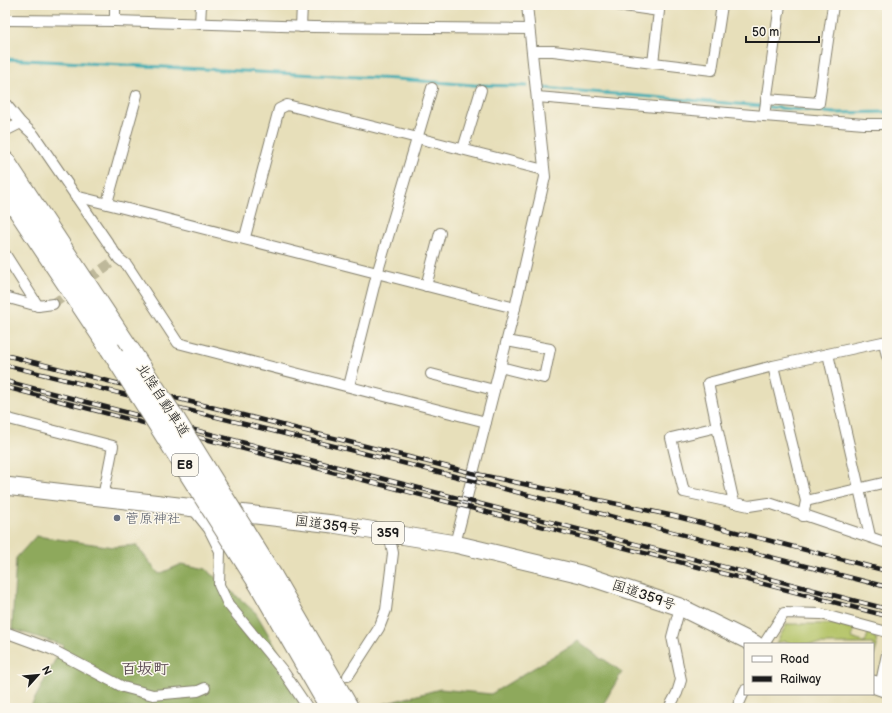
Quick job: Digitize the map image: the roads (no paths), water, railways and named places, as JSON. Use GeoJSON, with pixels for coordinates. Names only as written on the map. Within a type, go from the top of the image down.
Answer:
{"type":"FeatureCollection","features":[{"type":"Feature","properties":{"kind":"highway","name":"北陸自動車道"},"geometry":{"type":"LineString","coordinates":[[5,161],[178,423],[265,579],[330,708]]}},
{"type":"Feature","properties":{"kind":"highway","name":"北陸自動車道"},"geometry":{"type":"LineString","coordinates":[[5,191],[265,579],[349,708]]}},
{"type":"Feature","properties":{"kind":"highway","name":"国道359号"},"geometry":{"type":"LineString","coordinates":[[5,486],[103,496],[194,509],[333,524],[455,544],[581,574],[680,607],[753,643]]}},
{"type":"Feature","properties":{"kind":"street"},"geometry":{"type":"LineString","coordinates":[[115,5],[115,21]]}},
{"type":"Feature","properties":{"kind":"street"},"geometry":{"type":"LineString","coordinates":[[200,5],[200,24]]}},
{"type":"Feature","properties":{"kind":"street"},"geometry":{"type":"LineString","coordinates":[[301,27],[302,5]]}},
{"type":"Feature","properties":{"kind":"street"},"geometry":{"type":"LineString","coordinates":[[455,544],[507,341],[545,177],[526,5]]}},
{"type":"Feature","properties":{"kind":"street"},"geometry":{"type":"LineString","coordinates":[[617,5],[660,8],[653,63]]}},
{"type":"Feature","properties":{"kind":"street"},"geometry":{"type":"LineString","coordinates":[[532,51],[553,51],[712,70],[722,5]]}},
{"type":"Feature","properties":{"kind":"street"},"geometry":{"type":"LineString","coordinates":[[764,116],[780,5]]}},
{"type":"Feature","properties":{"kind":"street"},"geometry":{"type":"LineString","coordinates":[[766,99],[818,103],[833,5]]}},
{"type":"Feature","properties":{"kind":"street"},"geometry":{"type":"LineString","coordinates":[[5,20],[115,21],[301,27],[529,29]]}},
{"type":"Feature","properties":{"kind":"street"},"geometry":{"type":"LineString","coordinates":[[349,386],[377,274],[432,88]]}},
{"type":"Feature","properties":{"kind":"street"},"geometry":{"type":"LineString","coordinates":[[463,149],[481,90]]}},
{"type":"Feature","properties":{"kind":"street"},"geometry":{"type":"LineString","coordinates":[[107,204],[137,95]]}},
{"type":"Feature","properties":{"kind":"street"},"geometry":{"type":"LineString","coordinates":[[537,97],[864,124],[887,124]]}},
{"type":"Feature","properties":{"kind":"street"},"geometry":{"type":"LineString","coordinates":[[5,103],[21,123],[34,135],[115,261],[127,265],[178,343],[486,422]]}},
{"type":"Feature","properties":{"kind":"street"},"geometry":{"type":"LineString","coordinates":[[244,237],[279,109],[287,105],[544,170]]}},
{"type":"Feature","properties":{"kind":"street"},"geometry":{"type":"LineString","coordinates":[[9,129],[21,123]]}},
{"type":"Feature","properties":{"kind":"street"},"geometry":{"type":"LineString","coordinates":[[74,196],[244,237],[377,274],[515,308]]}},
{"type":"Feature","properties":{"kind":"street"},"geometry":{"type":"LineString","coordinates":[[426,286],[440,233]]}},
{"type":"Feature","properties":{"kind":"street"},"geometry":{"type":"LineString","coordinates":[[5,254],[38,306]]}},
{"type":"Feature","properties":{"kind":"street"},"geometry":{"type":"LineString","coordinates":[[5,297],[38,306],[53,304]]}},
{"type":"Feature","properties":{"kind":"street"},"geometry":{"type":"LineString","coordinates":[[500,367],[544,378],[550,349],[507,341]]}},
{"type":"Feature","properties":{"kind":"street"},"geometry":{"type":"LineString","coordinates":[[734,503],[708,383],[773,366],[885,342],[887,356]]}},
{"type":"Feature","properties":{"kind":"street"},"geometry":{"type":"LineString","coordinates":[[828,354],[870,536]]}},
{"type":"Feature","properties":{"kind":"street"},"geometry":{"type":"LineString","coordinates":[[773,366],[806,501],[803,516]]}},
{"type":"Feature","properties":{"kind":"street"},"geometry":{"type":"LineString","coordinates":[[432,374],[494,390]]}},
{"type":"Feature","properties":{"kind":"street"},"geometry":{"type":"LineString","coordinates":[[5,418],[113,446],[103,496]]}},
{"type":"Feature","properties":{"kind":"street"},"geometry":{"type":"LineString","coordinates":[[717,427],[671,438],[684,492],[749,506],[769,503],[803,516],[870,536],[887,543]]}},
{"type":"Feature","properties":{"kind":"street"},"geometry":{"type":"LineString","coordinates":[[806,501],[887,482]]}},
{"type":"Feature","properties":{"kind":"street"},"geometry":{"type":"LineString","coordinates":[[194,509],[210,529],[220,550],[219,585],[228,604],[283,671],[308,708]]}},
{"type":"Feature","properties":{"kind":"street"},"geometry":{"type":"LineString","coordinates":[[348,676],[379,628],[386,610],[394,553],[389,534]]}},
{"type":"Feature","properties":{"kind":"street"},"geometry":{"type":"LineString","coordinates":[[670,708],[681,680],[672,637],[680,607]]}},
{"type":"Feature","properties":{"kind":"street"},"geometry":{"type":"LineString","coordinates":[[765,643],[784,612],[822,614],[887,632]]}},
{"type":"Feature","properties":{"kind":"street"},"geometry":{"type":"LineString","coordinates":[[5,632],[50,649],[123,687],[153,695],[198,691],[205,688]]}},
{"type":"Feature","properties":{"kind":"street"},"geometry":{"type":"LineString","coordinates":[[880,687],[887,654]]}},
{"type":"Feature","properties":{"kind":"street"},"geometry":{"type":"LineString","coordinates":[[737,708],[744,692]]}},
{"type":"Feature","properties":{"kind":"waterway"},"geometry":{"type":"LineString","coordinates":[[5,59],[397,79],[474,85],[527,86]]}},
{"type":"Feature","properties":{"kind":"waterway"},"geometry":{"type":"LineString","coordinates":[[543,88],[761,106]]}},
{"type":"Feature","properties":{"kind":"waterway"},"geometry":{"type":"LineString","coordinates":[[769,107],[835,113],[887,112]]}},
{"type":"Feature","properties":{"kind":"tunnel"},"geometry":{"type":"LineString","coordinates":[[53,304],[111,263]]}},
{"type":"Feature","properties":{"kind":"railway"},"geometry":{"type":"LineString","coordinates":[[5,355],[472,473],[674,516],[887,571]]}},
{"type":"Feature","properties":{"kind":"railway"},"geometry":{"type":"LineString","coordinates":[[5,365],[403,463],[887,587]]}},
{"type":"Feature","properties":{"kind":"railway"},"geometry":{"type":"LineString","coordinates":[[5,381],[887,609]]}},
{"type":"Feature","properties":{"kind":"railway"},"geometry":{"type":"LineString","coordinates":[[5,387],[887,616]]}},
{"type":"Feature","properties":{"kind":"place","name":"菅原神社"},"geometry":{"type":"Point","coordinates":[117,518]}},
{"type":"Feature","properties":{"kind":"district","name":"百坂町"},"geometry":{"type":"Point","coordinates":[145,669]}}]}
